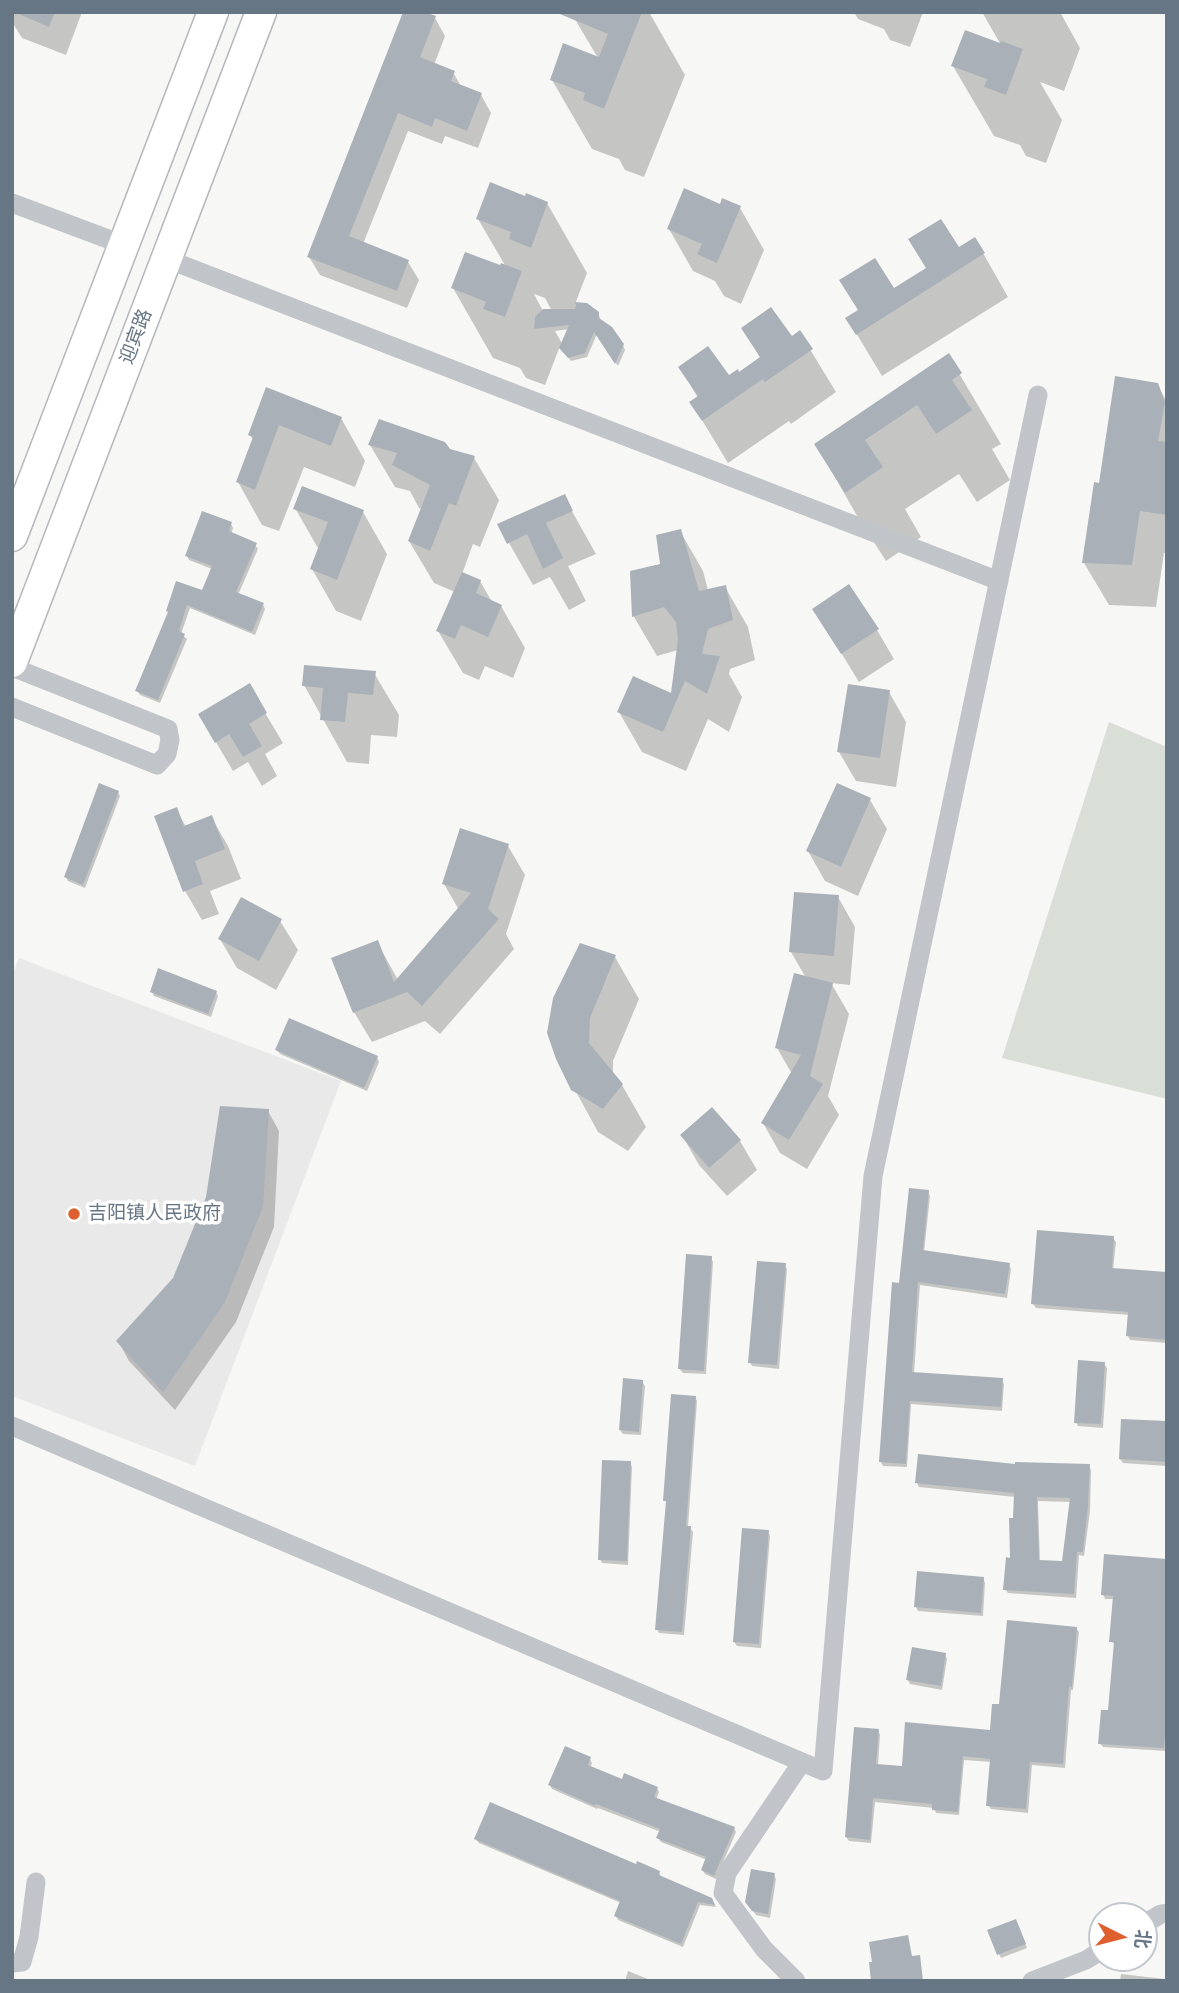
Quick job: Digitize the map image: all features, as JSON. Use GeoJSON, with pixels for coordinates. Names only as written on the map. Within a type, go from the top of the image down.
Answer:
{"type":"FeatureCollection","features":[{"type":"Feature","properties":{"kind":"highway"},"geometry":{"type":"LineString","coordinates":[[12,536],[213,12]]}},
{"type":"Feature","properties":{"kind":"highway","name":"迎宾路"},"geometry":{"type":"LineString","coordinates":[[12,664],[261,12]]}},
{"type":"Feature","properties":{"kind":"street"},"geometry":{"type":"LineString","coordinates":[[12,203],[124,245]]}},
{"type":"Feature","properties":{"kind":"street"},"geometry":{"type":"LineString","coordinates":[[167,259],[999,581]]}},
{"type":"Feature","properties":{"kind":"street"},"geometry":{"type":"LineString","coordinates":[[12,1426],[823,1771],[873,1176],[1038,395]]}},
{"type":"Feature","properties":{"kind":"street"},"geometry":{"type":"LineString","coordinates":[[12,664],[168,729],[170,740],[167,754],[158,765],[12,707]]}},
{"type":"Feature","properties":{"kind":"street"},"geometry":{"type":"LineString","coordinates":[[796,1981],[764,1949],[723,1893],[727,1873],[802,1762]]}},
{"type":"Feature","properties":{"kind":"street"},"geometry":{"type":"LineString","coordinates":[[12,1963],[22,1962],[29,1937],[36,1882]]}},
{"type":"Feature","properties":{"kind":"street"},"geometry":{"type":"LineString","coordinates":[[1032,1981],[1088,1958]]}},
{"type":"Feature","properties":{"kind":"shaded area"},"geometry":{"type":"Polygon","coordinates":[[[1109,722],[1167,747],[1167,1099],[1002,1058],[1109,722]]]}},
{"type":"Feature","properties":{"kind":"shaded area"},"geometry":{"type":"Polygon","coordinates":[[[19,958],[341,1081],[195,1466],[12,1396],[12,976],[19,958]]]}},
{"type":"Feature","properties":{"kind":"building"},"geometry":{"type":"Polygon","coordinates":[[[14,12],[55,12],[49,27],[14,12]]]}},
{"type":"Feature","properties":{"kind":"building"},"geometry":{"type":"Polygon","coordinates":[[[403,12],[425,12],[436,16],[420,57],[455,71],[451,81],[482,93],[467,131],[435,118],[432,127],[398,113],[349,236],[409,260],[397,291],[307,257],[403,12]]]}},
{"type":"Feature","properties":{"kind":"building"},"geometry":{"type":"Polygon","coordinates":[[[555,12],[642,12],[604,109],[583,100],[585,93],[550,80],[563,43],[599,57],[608,34],[555,12]]]}},
{"type":"Feature","properties":{"kind":"building"},"geometry":{"type":"Polygon","coordinates":[[[965,30],[1023,49],[1006,95],[984,87],[987,79],[951,66],[965,30]]]}},
{"type":"Feature","properties":{"kind":"building"},"geometry":{"type":"Polygon","coordinates":[[[490,182],[548,202],[531,248],[509,239],[511,232],[476,219],[490,182]]]}},
{"type":"Feature","properties":{"kind":"building"},"geometry":{"type":"Polygon","coordinates":[[[684,188],[720,204],[722,198],[741,206],[717,263],[697,254],[702,244],[667,229],[684,188]]]}},
{"type":"Feature","properties":{"kind":"building"},"geometry":{"type":"Polygon","coordinates":[[[941,219],[959,247],[975,237],[985,253],[856,335],[845,318],[858,310],[839,280],[875,258],[894,288],[926,268],[908,239],[941,219]]]}},
{"type":"Feature","properties":{"kind":"building"},"geometry":{"type":"Polygon","coordinates":[[[465,252],[522,271],[505,317],[483,309],[486,302],[451,288],[465,252]]]}},
{"type":"Feature","properties":{"kind":"building"},"geometry":{"type":"Polygon","coordinates":[[[574,302],[587,303],[599,312],[599,318],[612,327],[624,344],[615,364],[594,332],[585,353],[568,358],[559,348],[569,325],[534,329],[535,317],[543,309],[575,309],[574,302]]]}},
{"type":"Feature","properties":{"kind":"building"},"geometry":{"type":"Polygon","coordinates":[[[771,307],[792,336],[800,330],[813,349],[702,421],[689,402],[698,396],[678,367],[708,346],[729,375],[738,369],[739,372],[760,357],[741,328],[771,307]]]}},
{"type":"Feature","properties":{"kind":"building"},"geometry":{"type":"Polygon","coordinates":[[[949,353],[962,373],[952,380],[972,410],[936,434],[917,405],[865,440],[883,467],[845,493],[814,444],[949,353]]]}},
{"type":"Feature","properties":{"kind":"building"},"geometry":{"type":"Polygon","coordinates":[[[1115,376],[1158,383],[1165,402],[1158,441],[1167,442],[1167,515],[1140,511],[1132,565],[1082,563],[1094,482],[1099,483],[1115,376]]]}},
{"type":"Feature","properties":{"kind":"building"},"geometry":{"type":"Polygon","coordinates":[[[266,387],[342,417],[331,446],[279,425],[255,490],[236,482],[253,437],[248,435],[266,387]]]}},
{"type":"Feature","properties":{"kind":"building"},"geometry":{"type":"Polygon","coordinates":[[[379,419],[445,442],[450,449],[475,456],[456,506],[449,503],[430,551],[408,541],[430,485],[392,465],[397,453],[368,445],[379,419]]]}},
{"type":"Feature","properties":{"kind":"building"},"geometry":{"type":"Polygon","coordinates":[[[302,486],[364,510],[337,580],[310,569],[328,522],[293,509],[302,486]]]}},
{"type":"Feature","properties":{"kind":"building"},"geometry":{"type":"Polygon","coordinates":[[[565,494],[573,511],[546,523],[563,558],[543,569],[527,534],[507,544],[497,524],[565,494]]]}},
{"type":"Feature","properties":{"kind":"building"},"geometry":{"type":"Polygon","coordinates":[[[202,511],[232,522],[229,531],[257,543],[236,592],[264,603],[252,632],[187,605],[179,631],[185,634],[158,700],[135,691],[168,612],[166,611],[176,581],[202,590],[212,566],[185,556],[202,511]]]}},
{"type":"Feature","properties":{"kind":"building"},"geometry":{"type":"Polygon","coordinates":[[[681,529],[699,591],[726,585],[733,620],[708,629],[702,654],[720,656],[707,694],[685,681],[663,732],[617,712],[633,676],[671,693],[678,639],[676,622],[664,607],[632,617],[630,571],[660,564],[656,535],[681,529]]]}},
{"type":"Feature","properties":{"kind":"building"},"geometry":{"type":"Polygon","coordinates":[[[462,572],[481,580],[476,593],[502,605],[488,637],[461,625],[455,639],[436,631],[462,572]]]}},
{"type":"Feature","properties":{"kind":"building"},"geometry":{"type":"Polygon","coordinates":[[[849,584],[879,629],[841,654],[812,609],[849,584]]]}},
{"type":"Feature","properties":{"kind":"building"},"geometry":{"type":"Polygon","coordinates":[[[304,665],[376,671],[373,695],[348,693],[345,722],[320,720],[323,688],[302,686],[304,665]]]}},
{"type":"Feature","properties":{"kind":"building"},"geometry":{"type":"Polygon","coordinates":[[[250,683],[267,713],[249,724],[262,746],[243,757],[229,734],[215,743],[198,714],[250,683]]]}},
{"type":"Feature","properties":{"kind":"building"},"geometry":{"type":"Polygon","coordinates":[[[848,684],[890,690],[880,758],[837,752],[848,684]]]}},
{"type":"Feature","properties":{"kind":"building"},"geometry":{"type":"Polygon","coordinates":[[[99,783],[119,791],[83,885],[64,877],[99,783]]]}},
{"type":"Feature","properties":{"kind":"building"},"geometry":{"type":"Polygon","coordinates":[[[837,783],[871,798],[841,867],[806,851],[837,783]]]}},
{"type":"Feature","properties":{"kind":"building"},"geometry":{"type":"Polygon","coordinates":[[[177,807],[184,826],[212,815],[225,849],[195,861],[203,884],[183,892],[154,816],[177,807]]]}},
{"type":"Feature","properties":{"kind":"building"},"geometry":{"type":"Polygon","coordinates":[[[460,828],[509,844],[488,909],[499,919],[422,1006],[407,992],[353,1013],[331,958],[378,940],[394,982],[471,893],[442,884],[460,828]]]}},
{"type":"Feature","properties":{"kind":"building"},"geometry":{"type":"Polygon","coordinates":[[[794,892],[839,895],[834,956],[789,952],[794,892]]]}},
{"type":"Feature","properties":{"kind":"building"},"geometry":{"type":"Polygon","coordinates":[[[241,897],[282,919],[259,961],[218,939],[241,897]]]}},
{"type":"Feature","properties":{"kind":"building"},"geometry":{"type":"Polygon","coordinates":[[[580,943],[616,955],[590,1018],[589,1043],[623,1084],[603,1109],[571,1090],[547,1033],[553,998],[580,943]]]}},
{"type":"Feature","properties":{"kind":"building"},"geometry":{"type":"Polygon","coordinates":[[[158,968],[217,991],[208,1014],[150,992],[158,968]]]}},
{"type":"Feature","properties":{"kind":"building"},"geometry":{"type":"Polygon","coordinates":[[[794,973],[833,983],[810,1076],[823,1084],[789,1140],[761,1123],[801,1055],[775,1048],[794,973]]]}},
{"type":"Feature","properties":{"kind":"building"},"geometry":{"type":"Polygon","coordinates":[[[289,1018],[378,1056],[364,1088],[275,1050],[289,1018]]]}},
{"type":"Feature","properties":{"kind":"building"},"geometry":{"type":"Polygon","coordinates":[[[220,1106],[269,1109],[263,1206],[225,1302],[163,1392],[116,1341],[173,1278],[206,1197],[220,1106]]]}},
{"type":"Feature","properties":{"kind":"building"},"geometry":{"type":"Polygon","coordinates":[[[712,1107],[741,1140],[709,1168],[680,1135],[712,1107]]]}},
{"type":"Feature","properties":{"kind":"building"},"geometry":{"type":"Polygon","coordinates":[[[909,1188],[929,1190],[923,1250],[1010,1263],[1005,1294],[918,1282],[912,1372],[1003,1378],[1001,1407],[910,1401],[906,1464],[879,1462],[892,1282],[899,1283],[909,1188]]]}},
{"type":"Feature","properties":{"kind":"building"},"geometry":{"type":"Polygon","coordinates":[[[1037,1230],[1114,1236],[1112,1268],[1167,1272],[1167,1340],[1126,1336],[1128,1312],[1031,1304],[1037,1230]]]}},
{"type":"Feature","properties":{"kind":"building"},"geometry":{"type":"Polygon","coordinates":[[[686,1254],[712,1256],[704,1371],[678,1369],[686,1254]]]}},
{"type":"Feature","properties":{"kind":"building"},"geometry":{"type":"Polygon","coordinates":[[[757,1261],[786,1263],[777,1365],[748,1363],[757,1261]]]}},
{"type":"Feature","properties":{"kind":"building"},"geometry":{"type":"Polygon","coordinates":[[[1078,1360],[1105,1362],[1101,1424],[1074,1423],[1078,1360]]]}},
{"type":"Feature","properties":{"kind":"building"},"geometry":{"type":"Polygon","coordinates":[[[623,1378],[643,1380],[639,1432],[619,1430],[623,1378]]]}},
{"type":"Feature","properties":{"kind":"building"},"geometry":{"type":"Polygon","coordinates":[[[671,1394],[696,1396],[686,1526],[691,1526],[682,1632],[655,1630],[666,1501],[663,1501],[671,1394]]]}},
{"type":"Feature","properties":{"kind":"building"},"geometry":{"type":"Polygon","coordinates":[[[1121,1419],[1167,1421],[1167,1462],[1119,1459],[1121,1419]]]}},
{"type":"Feature","properties":{"kind":"building"},"geometry":{"type":"Polygon","coordinates":[[[918,1454],[1015,1464],[1090,1464],[1083,1552],[1077,1552],[1074,1594],[1003,1590],[1006,1557],[1010,1558],[1009,1518],[1013,1518],[1014,1493],[915,1483],[918,1454]],[[1037,1497],[1039,1560],[1062,1561],[1070,1498],[1037,1497]]]}},
{"type":"Feature","properties":{"kind":"building"},"geometry":{"type":"Polygon","coordinates":[[[602,1460],[631,1461],[627,1561],[598,1560],[602,1460]]]}},
{"type":"Feature","properties":{"kind":"building"},"geometry":{"type":"Polygon","coordinates":[[[742,1528],[769,1530],[759,1644],[733,1642],[742,1528]]]}},
{"type":"Feature","properties":{"kind":"building"},"geometry":{"type":"Polygon","coordinates":[[[1104,1554],[1167,1559],[1167,1707],[1164,1748],[1098,1744],[1101,1710],[1108,1710],[1114,1642],[1109,1642],[1113,1596],[1101,1595],[1104,1554]]]}},
{"type":"Feature","properties":{"kind":"building"},"geometry":{"type":"Polygon","coordinates":[[[917,1571],[984,1577],[981,1613],[914,1607],[917,1571]]]}},
{"type":"Feature","properties":{"kind":"building"},"geometry":{"type":"Polygon","coordinates":[[[1007,1620],[1077,1627],[1063,1764],[1030,1762],[1026,1809],[986,1806],[990,1759],[963,1756],[958,1812],[932,1810],[932,1804],[873,1798],[870,1840],[845,1837],[854,1727],[879,1729],[876,1764],[902,1766],[905,1722],[990,1730],[992,1704],[999,1704],[1007,1620]]]}},
{"type":"Feature","properties":{"kind":"building"},"geometry":{"type":"Polygon","coordinates":[[[912,1647],[946,1653],[941,1686],[906,1680],[912,1647]]]}},
{"type":"Feature","properties":{"kind":"building"},"geometry":{"type":"Polygon","coordinates":[[[565,1746],[591,1757],[588,1765],[622,1779],[624,1773],[658,1787],[654,1797],[735,1827],[714,1876],[701,1870],[706,1857],[656,1838],[660,1829],[596,1804],[595,1806],[548,1785],[565,1746]]]}},
{"type":"Feature","properties":{"kind":"building"},"geometry":{"type":"Polygon","coordinates":[[[490,1802],[636,1864],[637,1861],[660,1871],[659,1875],[712,1898],[715,1905],[698,1902],[681,1944],[614,1916],[620,1901],[474,1839],[490,1802]]]}},
{"type":"Feature","properties":{"kind":"building"},"geometry":{"type":"Polygon","coordinates":[[[751,1869],[775,1873],[768,1914],[752,1911],[745,1902],[751,1869]]]}},
{"type":"Feature","properties":{"kind":"building"},"geometry":{"type":"Polygon","coordinates":[[[1016,1919],[1026,1944],[997,1955],[987,1930],[1016,1919]]]}},
{"type":"Feature","properties":{"kind":"building"},"geometry":{"type":"Polygon","coordinates":[[[908,1935],[912,1956],[920,1955],[923,1981],[871,1981],[869,1942],[908,1935]]]}},
{"type":"Feature","properties":{"kind":"place","name":"吉阳镇人民政府"},"geometry":{"type":"Point","coordinates":[74,1214]}}]}
